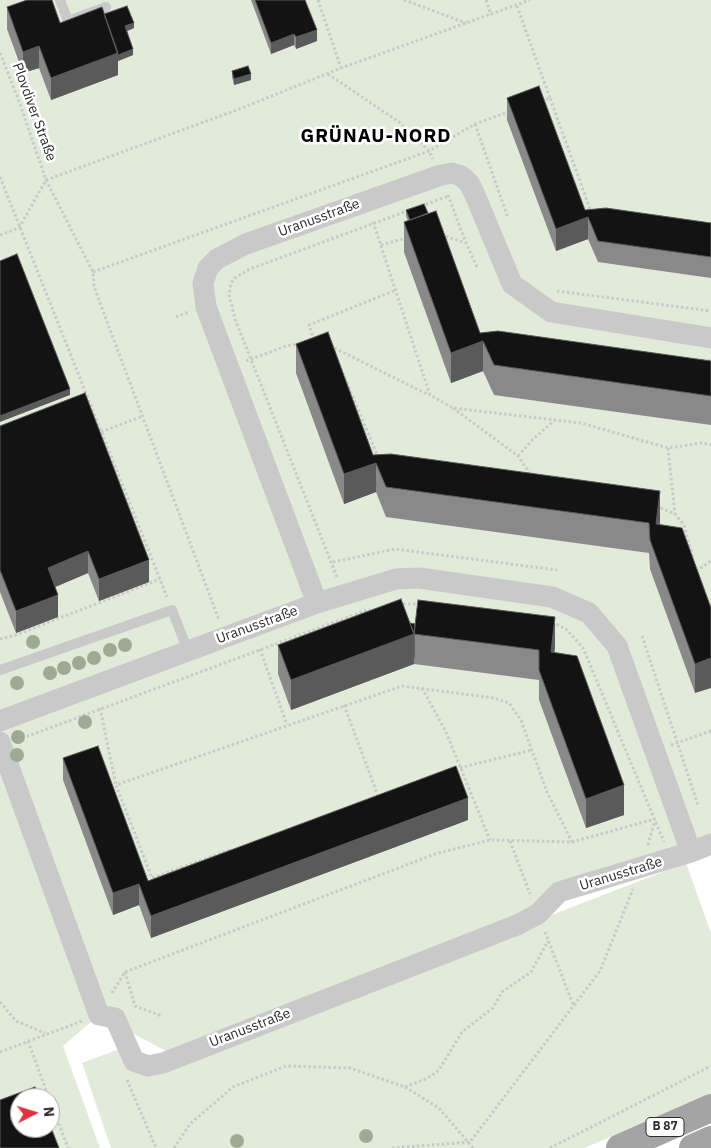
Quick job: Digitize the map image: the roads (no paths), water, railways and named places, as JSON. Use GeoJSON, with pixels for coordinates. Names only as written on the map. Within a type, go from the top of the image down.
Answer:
{"type":"FeatureCollection","features":[{"type":"Feature","properties":{"kind":"main road","name":"B 87"},"geometry":{"type":"LineString","coordinates":[[620,1148],[711,1108]]}},
{"type":"Feature","properties":{"kind":"main road","name":"B 87"},"geometry":{"type":"LineString","coordinates":[[693,1148],[711,1140]]}},
{"type":"Feature","properties":{"kind":"street","name":"Uranusstraße"},"geometry":{"type":"LineString","coordinates":[[317,603],[228,369],[203,296],[203,283],[208,268],[217,259],[246,244],[440,175],[452,173],[461,176],[469,184],[512,284],[551,312],[711,338]]}},
{"type":"Feature","properties":{"kind":"street","name":"Uranusstraße"},"geometry":{"type":"LineString","coordinates":[[0,721],[317,603],[396,579],[418,578],[552,597],[589,613],[617,646],[691,852]]}},
{"type":"Feature","properties":{"kind":"street","name":"Uranusstraße"},"geometry":{"type":"LineString","coordinates":[[0,742],[99,1015],[115,1018],[134,1061],[148,1066],[163,1063],[517,925],[538,914],[559,892],[641,868],[711,844]]}},
{"type":"Feature","properties":{"kind":"lane"},"geometry":{"type":"LineString","coordinates":[[60,0],[68,21],[106,7]]}},
{"type":"Feature","properties":{"kind":"lane"},"geometry":{"type":"LineString","coordinates":[[0,670],[172,610],[188,651]]}},
{"type":"Feature","properties":{"kind":"district","name":"GRÜNAU-NORD"},"geometry":{"type":"Point","coordinates":[376,137]}}]}
